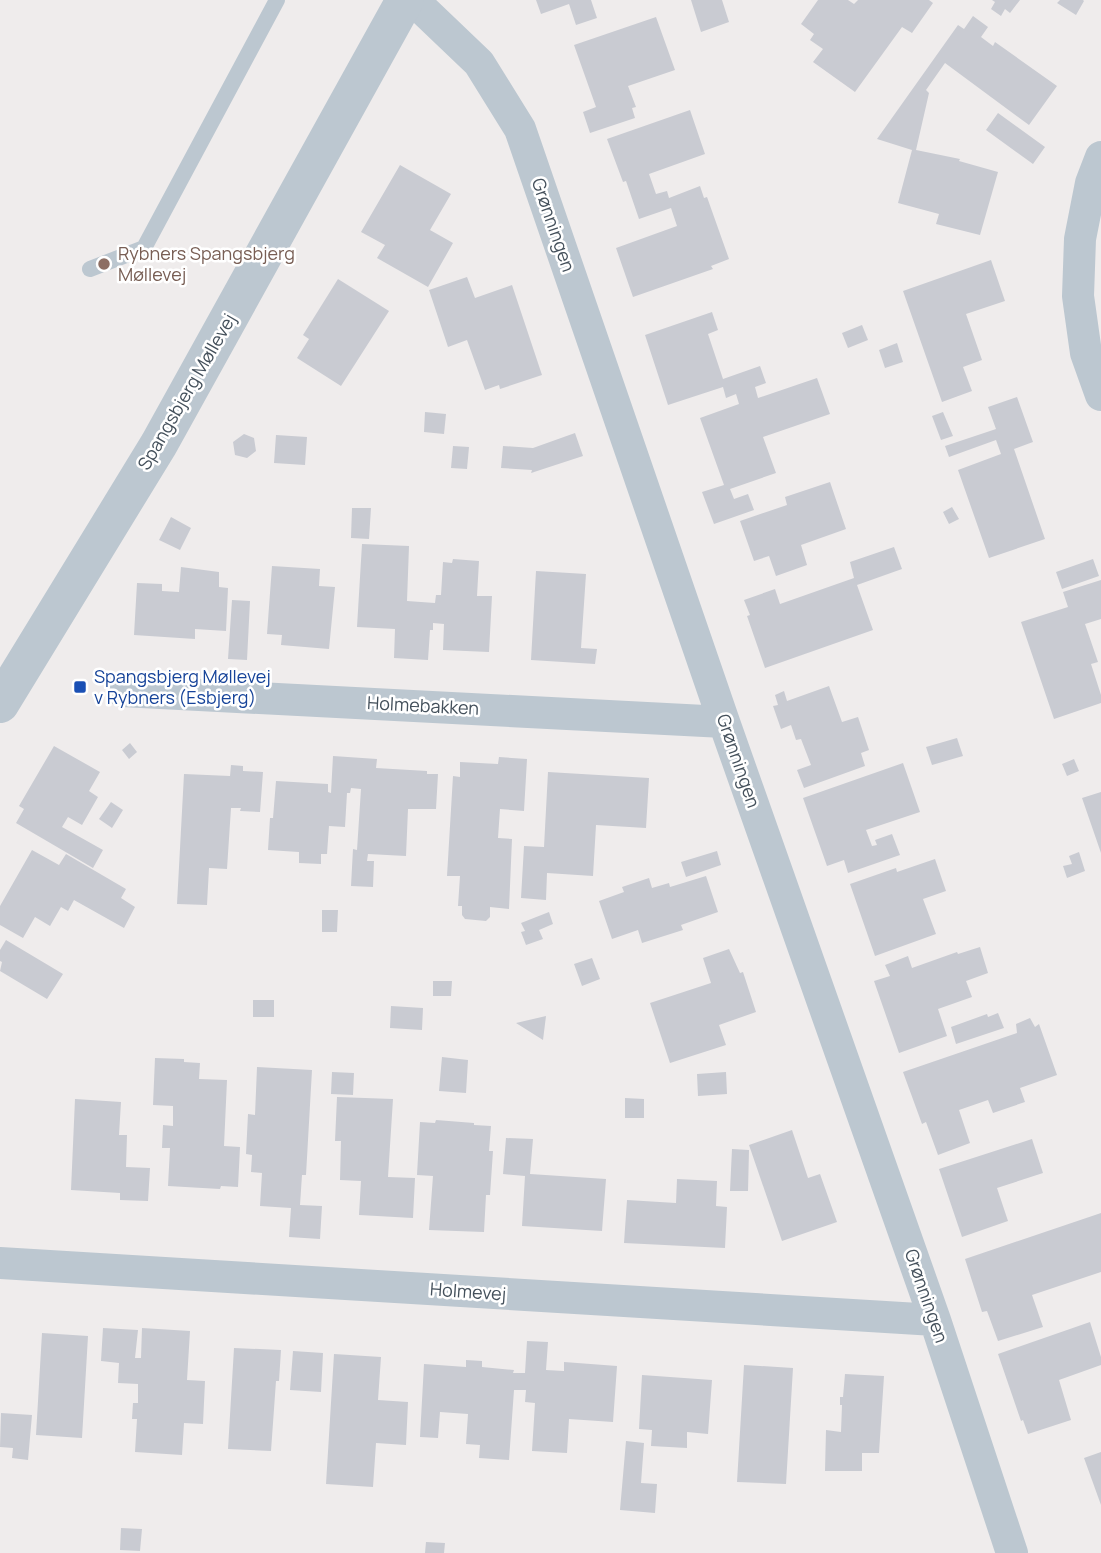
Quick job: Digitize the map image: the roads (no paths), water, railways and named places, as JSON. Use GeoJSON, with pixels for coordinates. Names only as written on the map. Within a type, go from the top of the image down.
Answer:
{"type":"FeatureCollection","features":[{"type":"Feature","properties":{"kind":"street","name":"Spangsbjerg Møllevej"},"geometry":{"type":"LineString","coordinates":[[0,704],[159,444],[405,0]]}},
{"type":"Feature","properties":{"kind":"street","name":"Grønningen"},"geometry":{"type":"LineString","coordinates":[[413,0],[479,63],[520,129],[724,722],[935,1320],[1012,1553]]}},
{"type":"Feature","properties":{"kind":"street"},"geometry":{"type":"LineString","coordinates":[[1101,156],[1091,183],[1080,239],[1078,296],[1086,353],[1101,395]]}},
{"type":"Feature","properties":{"kind":"street","name":"Holmebakken"},"geometry":{"type":"LineString","coordinates":[[122,691],[724,722]]}},
{"type":"Feature","properties":{"kind":"street","name":"Holmevej"},"geometry":{"type":"LineString","coordinates":[[0,1263],[935,1320]]}},
{"type":"Feature","properties":{"kind":"lane"},"geometry":{"type":"LineString","coordinates":[[90,269],[144,248],[277,0]]}},
{"type":"Feature","properties":{"kind":"place","name":"Rybners Spangsbjerg Møllevej"},"geometry":{"type":"Point","coordinates":[104,264]}},
{"type":"Feature","properties":{"kind":"place","name":"Spangsbjerg Møllevej v Rybners (Esbjerg)"},"geometry":{"type":"Point","coordinates":[80,687]}}]}
